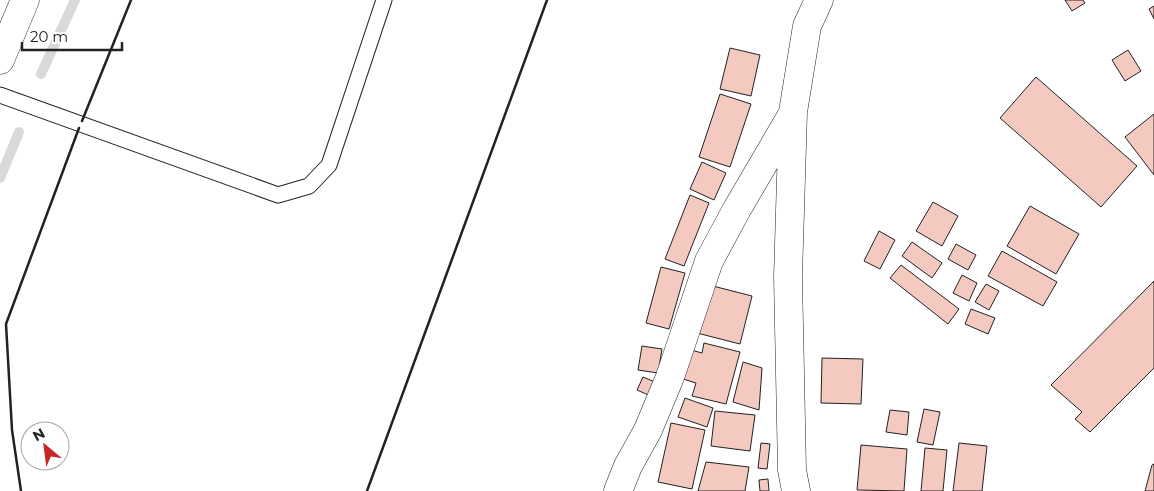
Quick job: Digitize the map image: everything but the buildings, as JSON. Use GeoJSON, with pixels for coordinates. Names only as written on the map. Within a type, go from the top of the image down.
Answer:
{"type":"FeatureCollection","features":[{"type":"Feature","properties":{"kind":"main road"},"geometry":{"type":"LineString","coordinates":[[0,60],[24,0]]}},
{"type":"Feature","properties":{"kind":"main road"},"geometry":{"type":"LineString","coordinates":[[796,491],[792,470],[788,277],[793,112],[807,26],[819,0]]}},
{"type":"Feature","properties":{"kind":"main road"},"geometry":{"type":"LineString","coordinates":[[618,491],[628,466],[648,430],[670,377],[709,262],[793,112]]}},
{"type":"Feature","properties":{"kind":"lane"},"geometry":{"type":"LineString","coordinates":[[0,95],[278,195],[309,186],[329,165],[384,0]]}},
{"type":"Feature","properties":{"kind":"waterway"},"geometry":{"type":"LineString","coordinates":[[41,74],[75,0]]}},
{"type":"Feature","properties":{"kind":"waterway"},"geometry":{"type":"LineString","coordinates":[[0,178],[19,132]]}},
{"type":"Feature","properties":{"kind":"wall"},"geometry":{"type":"LineString","coordinates":[[82,121],[131,0]]}},
{"type":"Feature","properties":{"kind":"wall"},"geometry":{"type":"LineString","coordinates":[[367,491],[547,0]]}},
{"type":"Feature","properties":{"kind":"wall"},"geometry":{"type":"LineString","coordinates":[[21,491],[12,430],[6,324],[79,128]]}}]}
